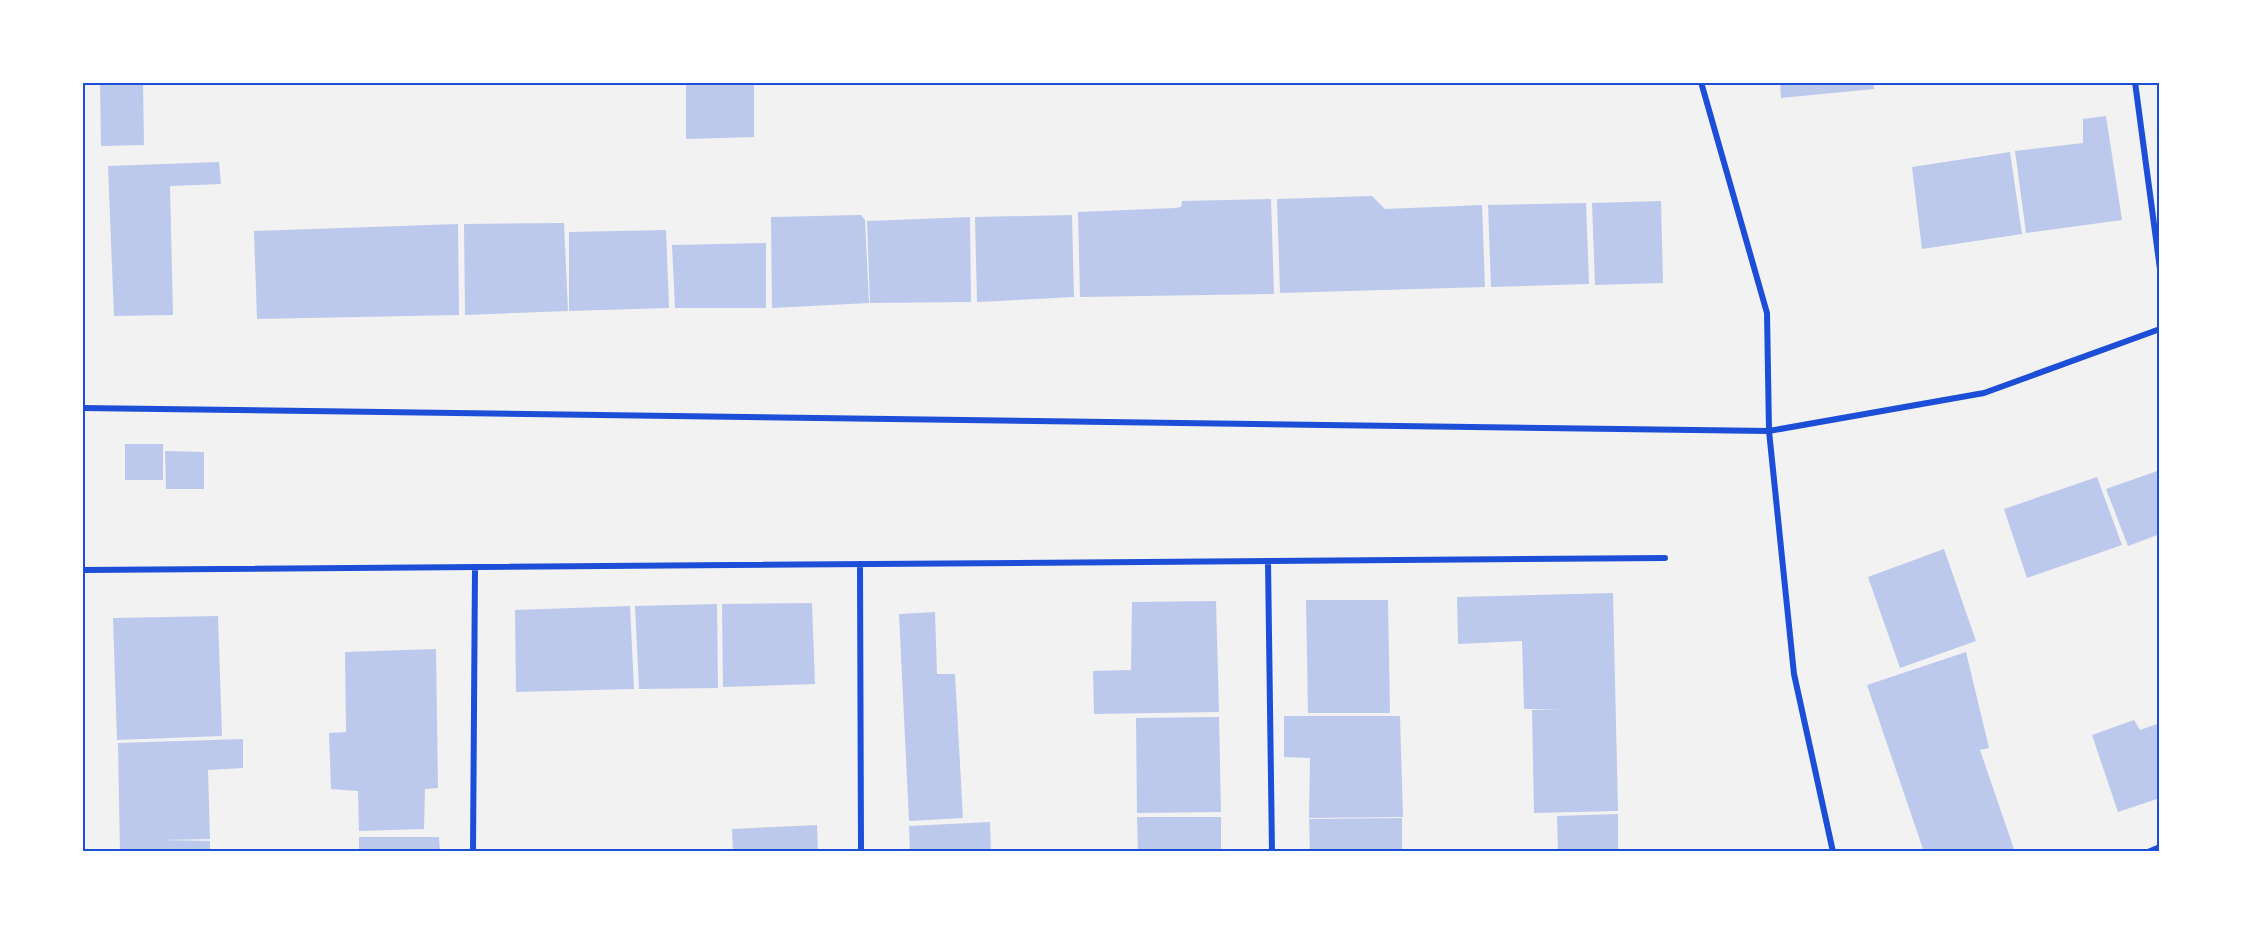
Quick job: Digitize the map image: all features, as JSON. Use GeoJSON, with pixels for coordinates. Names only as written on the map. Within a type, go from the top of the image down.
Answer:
{"type":"FeatureCollection","features":[{"type":"Feature","properties":{"kind":"street"},"geometry":{"type":"LineString","coordinates":[[1701,82],[1767,313],[1769,431],[1794,674],[1833,852]]}},
{"type":"Feature","properties":{"kind":"street"},"geometry":{"type":"LineString","coordinates":[[2135,82],[2160,268]]}},
{"type":"Feature","properties":{"kind":"street"},"geometry":{"type":"LineString","coordinates":[[82,408],[1769,431],[1984,393],[2160,329]]}},
{"type":"Feature","properties":{"kind":"street"},"geometry":{"type":"LineString","coordinates":[[82,570],[1665,558]]}},
{"type":"Feature","properties":{"kind":"street"},"geometry":{"type":"LineString","coordinates":[[1268,561],[1272,852]]}},
{"type":"Feature","properties":{"kind":"street"},"geometry":{"type":"LineString","coordinates":[[860,564],[861,852]]}},
{"type":"Feature","properties":{"kind":"street"},"geometry":{"type":"LineString","coordinates":[[473,852],[475,567]]}},
{"type":"Feature","properties":{"kind":"street"},"geometry":{"type":"LineString","coordinates":[[2148,852],[2160,847]]}},
{"type":"Feature","properties":{"kind":"building"},"geometry":{"type":"Polygon","coordinates":[[[100,82],[143,82],[144,145],[101,146],[100,82]]]}},
{"type":"Feature","properties":{"kind":"building"},"geometry":{"type":"Polygon","coordinates":[[[686,82],[754,82],[754,137],[686,139],[686,82]]]}},
{"type":"Feature","properties":{"kind":"building"},"geometry":{"type":"Polygon","coordinates":[[[1780,82],[1873,82],[1874,89],[1781,98],[1780,82]]]}},
{"type":"Feature","properties":{"kind":"building"},"geometry":{"type":"Polygon","coordinates":[[[2106,116],[2122,220],[2026,233],[2015,151],[2083,143],[2083,119],[2106,116]]]}},
{"type":"Feature","properties":{"kind":"building"},"geometry":{"type":"Polygon","coordinates":[[[2010,152],[2022,234],[1922,249],[1912,167],[2010,152]]]}},
{"type":"Feature","properties":{"kind":"building"},"geometry":{"type":"Polygon","coordinates":[[[219,162],[221,184],[170,186],[173,315],[114,316],[108,166],[219,162]]]}},
{"type":"Feature","properties":{"kind":"building"},"geometry":{"type":"Polygon","coordinates":[[[1372,196],[1385,209],[1482,205],[1485,287],[1280,293],[1277,199],[1372,196]]]}},
{"type":"Feature","properties":{"kind":"building"},"geometry":{"type":"Polygon","coordinates":[[[1271,199],[1274,294],[1080,297],[1078,212],[1175,208],[1181,207],[1182,201],[1271,199]]]}},
{"type":"Feature","properties":{"kind":"building"},"geometry":{"type":"Polygon","coordinates":[[[1661,201],[1663,283],[1595,285],[1592,203],[1661,201]]]}},
{"type":"Feature","properties":{"kind":"building"},"geometry":{"type":"Polygon","coordinates":[[[1586,203],[1589,284],[1491,287],[1488,205],[1586,203]]]}},
{"type":"Feature","properties":{"kind":"building"},"geometry":{"type":"Polygon","coordinates":[[[861,215],[865,220],[869,303],[772,308],[771,217],[861,215]]]}},
{"type":"Feature","properties":{"kind":"building"},"geometry":{"type":"Polygon","coordinates":[[[1072,215],[1074,297],[977,302],[975,217],[1072,215]]]}},
{"type":"Feature","properties":{"kind":"building"},"geometry":{"type":"Polygon","coordinates":[[[970,217],[971,302],[870,303],[867,221],[970,217]]]}},
{"type":"Feature","properties":{"kind":"building"},"geometry":{"type":"Polygon","coordinates":[[[564,223],[568,311],[465,315],[464,224],[564,223]]]}},
{"type":"Feature","properties":{"kind":"building"},"geometry":{"type":"Polygon","coordinates":[[[458,224],[459,315],[257,319],[254,231],[458,224]]]}},
{"type":"Feature","properties":{"kind":"building"},"geometry":{"type":"Polygon","coordinates":[[[666,230],[669,308],[569,311],[569,232],[666,230]]]}},
{"type":"Feature","properties":{"kind":"building"},"geometry":{"type":"Polygon","coordinates":[[[766,243],[766,308],[675,308],[672,245],[766,243]]]}},
{"type":"Feature","properties":{"kind":"building"},"geometry":{"type":"Polygon","coordinates":[[[125,444],[163,444],[163,480],[125,480],[125,444]]]}},
{"type":"Feature","properties":{"kind":"building"},"geometry":{"type":"Polygon","coordinates":[[[165,451],[204,452],[204,489],[166,489],[165,451]]]}},
{"type":"Feature","properties":{"kind":"building"},"geometry":{"type":"Polygon","coordinates":[[[2160,470],[2160,534],[2128,546],[2106,489],[2160,470]]]}},
{"type":"Feature","properties":{"kind":"building"},"geometry":{"type":"Polygon","coordinates":[[[2097,477],[2122,545],[2027,578],[2004,509],[2097,477]]]}},
{"type":"Feature","properties":{"kind":"building"},"geometry":{"type":"Polygon","coordinates":[[[1944,549],[1976,641],[1900,668],[1868,577],[1944,549]]]}},
{"type":"Feature","properties":{"kind":"building"},"geometry":{"type":"Polygon","coordinates":[[[1613,593],[1618,811],[1534,813],[1532,710],[1561,709],[1524,709],[1522,641],[1458,644],[1457,597],[1613,593]]]}},
{"type":"Feature","properties":{"kind":"building"},"geometry":{"type":"Polygon","coordinates":[[[1306,600],[1388,600],[1390,713],[1308,713],[1306,600]]]}},
{"type":"Feature","properties":{"kind":"building"},"geometry":{"type":"Polygon","coordinates":[[[1216,601],[1219,712],[1094,714],[1093,671],[1131,670],[1132,602],[1216,601]]]}},
{"type":"Feature","properties":{"kind":"building"},"geometry":{"type":"Polygon","coordinates":[[[812,603],[815,684],[723,687],[722,604],[812,603]]]}},
{"type":"Feature","properties":{"kind":"building"},"geometry":{"type":"Polygon","coordinates":[[[717,604],[718,688],[639,689],[635,606],[717,604]]]}},
{"type":"Feature","properties":{"kind":"building"},"geometry":{"type":"Polygon","coordinates":[[[630,606],[634,689],[516,692],[515,610],[630,606]]]}},
{"type":"Feature","properties":{"kind":"building"},"geometry":{"type":"Polygon","coordinates":[[[935,612],[937,674],[955,674],[963,818],[909,821],[899,614],[935,612]]]}},
{"type":"Feature","properties":{"kind":"building"},"geometry":{"type":"Polygon","coordinates":[[[218,616],[222,736],[117,740],[113,618],[218,616]]]}},
{"type":"Feature","properties":{"kind":"building"},"geometry":{"type":"Polygon","coordinates":[[[436,649],[438,788],[425,789],[424,829],[359,831],[358,791],[331,789],[329,733],[346,732],[345,652],[436,649]]]}},
{"type":"Feature","properties":{"kind":"building"},"geometry":{"type":"Polygon","coordinates":[[[1966,652],[1989,748],[1980,750],[2015,852],[1924,852],[1867,685],[1966,652]]]}},
{"type":"Feature","properties":{"kind":"building"},"geometry":{"type":"Polygon","coordinates":[[[1284,716],[1400,716],[1403,817],[1309,818],[1310,758],[1284,757],[1284,716]]]}},
{"type":"Feature","properties":{"kind":"building"},"geometry":{"type":"Polygon","coordinates":[[[1219,717],[1221,812],[1137,813],[1136,718],[1219,717]]]}},
{"type":"Feature","properties":{"kind":"building"},"geometry":{"type":"Polygon","coordinates":[[[2134,720],[2140,730],[2160,723],[2160,798],[2118,812],[2092,735],[2134,720]]]}},
{"type":"Feature","properties":{"kind":"building"},"geometry":{"type":"Polygon","coordinates":[[[243,739],[243,768],[208,770],[210,839],[162,840],[210,841],[210,852],[120,852],[118,743],[243,739]]]}},
{"type":"Feature","properties":{"kind":"building"},"geometry":{"type":"Polygon","coordinates":[[[1618,814],[1618,852],[1558,852],[1557,816],[1618,814]]]}},
{"type":"Feature","properties":{"kind":"building"},"geometry":{"type":"Polygon","coordinates":[[[1137,817],[1221,817],[1221,852],[1138,852],[1137,817]]]}},
{"type":"Feature","properties":{"kind":"building"},"geometry":{"type":"Polygon","coordinates":[[[1402,818],[1402,852],[1310,852],[1309,819],[1402,818]]]}},
{"type":"Feature","properties":{"kind":"building"},"geometry":{"type":"Polygon","coordinates":[[[990,822],[991,852],[910,852],[909,826],[990,822]]]}},
{"type":"Feature","properties":{"kind":"building"},"geometry":{"type":"Polygon","coordinates":[[[817,825],[818,852],[733,852],[732,829],[817,825]]]}},
{"type":"Feature","properties":{"kind":"building"},"geometry":{"type":"Polygon","coordinates":[[[359,837],[439,837],[440,852],[359,852],[359,837]]]}}]}
